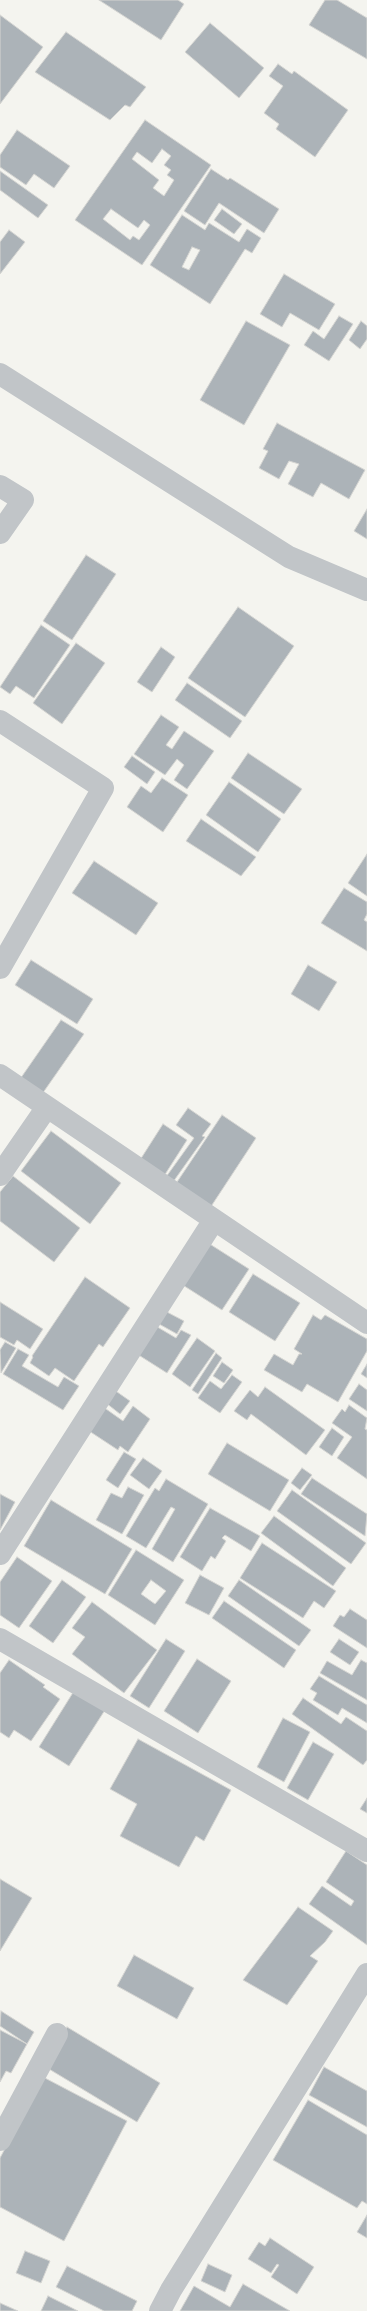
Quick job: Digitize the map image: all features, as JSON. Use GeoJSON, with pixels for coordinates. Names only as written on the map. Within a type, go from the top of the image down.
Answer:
{"type":"FeatureCollection","features":[{"type":"Feature","properties":{"kind":"street"},"geometry":{"type":"LineString","coordinates":[[0,374],[289,556],[367,590]]}},
{"type":"Feature","properties":{"kind":"street"},"geometry":{"type":"LineString","coordinates":[[0,486],[23,500],[0,533]]}},
{"type":"Feature","properties":{"kind":"street"},"geometry":{"type":"LineString","coordinates":[[0,721],[103,788],[0,968]]}},
{"type":"Feature","properties":{"kind":"street"},"geometry":{"type":"LineString","coordinates":[[0,1075],[367,1323]]}},
{"type":"Feature","properties":{"kind":"street"},"geometry":{"type":"LineString","coordinates":[[0,1175],[47,1107]]}},
{"type":"Feature","properties":{"kind":"street"},"geometry":{"type":"LineString","coordinates":[[0,1554],[214,1220]]}},
{"type":"Feature","properties":{"kind":"street"},"geometry":{"type":"LineString","coordinates":[[0,1639],[367,1851]]}},
{"type":"Feature","properties":{"kind":"street"},"geometry":{"type":"LineString","coordinates":[[160,2311],[171,2290],[367,1974]]}},
{"type":"Feature","properties":{"kind":"street"},"geometry":{"type":"LineString","coordinates":[[0,2140],[57,2034]]}},
{"type":"Feature","properties":{"kind":"building"},"geometry":{"type":"Polygon","coordinates":[[[99,0],[178,0],[184,4],[161,40],[99,0]]]}},
{"type":"Feature","properties":{"kind":"building"},"geometry":{"type":"Polygon","coordinates":[[[325,0],[337,0],[367,18],[367,59],[309,25],[325,0]]]}},
{"type":"Feature","properties":{"kind":"building"},"geometry":{"type":"Polygon","coordinates":[[[0,15],[43,47],[0,104],[0,15]]]}},
{"type":"Feature","properties":{"kind":"building"},"geometry":{"type":"Polygon","coordinates":[[[210,23],[264,68],[239,98],[185,52],[210,23]]]}},
{"type":"Feature","properties":{"kind":"building"},"geometry":{"type":"Polygon","coordinates":[[[66,32],[146,87],[130,107],[125,105],[110,120],[35,72],[66,32]]]}},
{"type":"Feature","properties":{"kind":"building"},"geometry":{"type":"Polygon","coordinates":[[[278,64],[292,74],[294,71],[348,110],[315,157],[276,129],[279,124],[264,113],[283,86],[269,76],[278,64]]]}},
{"type":"Feature","properties":{"kind":"building"},"geometry":{"type":"Polygon","coordinates":[[[145,120],[211,165],[142,265],[75,220],[145,120]],[[162,149],[152,163],[137,152],[132,159],[159,180],[153,188],[164,196],[174,180],[167,175],[171,170],[164,165],[171,156],[162,149]],[[111,209],[103,219],[130,240],[133,236],[139,240],[150,225],[144,220],[138,228],[111,209]]]}},
{"type":"Feature","properties":{"kind":"building"},"geometry":{"type":"Polygon","coordinates":[[[17,130],[70,166],[54,188],[34,174],[26,185],[0,167],[0,155],[17,130]]]}},
{"type":"Feature","properties":{"kind":"building"},"geometry":{"type":"Polygon","coordinates":[[[211,169],[228,180],[230,178],[279,209],[264,233],[219,203],[205,225],[184,211],[211,169]]]}},
{"type":"Feature","properties":{"kind":"building"},"geometry":{"type":"Polygon","coordinates":[[[0,171],[48,205],[38,218],[0,190],[0,171]]]}},
{"type":"Feature","properties":{"kind":"building"},"geometry":{"type":"Polygon","coordinates":[[[222,209],[242,224],[234,234],[214,220],[222,209]]]}},
{"type":"Feature","properties":{"kind":"building"},"geometry":{"type":"Polygon","coordinates":[[[182,215],[205,230],[209,223],[239,242],[247,229],[261,238],[252,253],[245,249],[210,304],[150,265],[182,215]],[[192,247],[182,267],[189,270],[200,250],[192,247]]]}},
{"type":"Feature","properties":{"kind":"building"},"geometry":{"type":"Polygon","coordinates":[[[9,230],[25,242],[0,274],[0,242],[9,230]]]}},
{"type":"Feature","properties":{"kind":"building"},"geometry":{"type":"Polygon","coordinates":[[[284,274],[335,304],[319,330],[290,313],[282,327],[260,314],[284,274]]]}},
{"type":"Feature","properties":{"kind":"building"},"geometry":{"type":"Polygon","coordinates":[[[339,316],[353,324],[329,361],[304,345],[313,331],[324,339],[339,316]]]}},
{"type":"Feature","properties":{"kind":"building"},"geometry":{"type":"Polygon","coordinates":[[[246,321],[290,345],[244,425],[200,400],[246,321]]]}},
{"type":"Feature","properties":{"kind":"building"},"geometry":{"type":"Polygon","coordinates":[[[361,321],[367,326],[367,339],[360,349],[349,340],[361,321]]]}},
{"type":"Feature","properties":{"kind":"building"},"geometry":{"type":"Polygon","coordinates":[[[277,423],[365,470],[349,499],[321,483],[313,497],[288,484],[299,464],[289,461],[279,479],[259,468],[268,451],[263,449],[277,423]]]}},
{"type":"Feature","properties":{"kind":"building"},"geometry":{"type":"Polygon","coordinates":[[[367,509],[367,539],[354,531],[367,509]]]}},
{"type":"Feature","properties":{"kind":"building"},"geometry":{"type":"Polygon","coordinates":[[[86,555],[116,574],[72,640],[43,621],[86,555]]]}},
{"type":"Feature","properties":{"kind":"building"},"geometry":{"type":"Polygon","coordinates":[[[238,607],[294,646],[245,717],[188,678],[238,607]]]}},
{"type":"Feature","properties":{"kind":"building"},"geometry":{"type":"Polygon","coordinates":[[[41,625],[70,645],[34,698],[16,686],[10,694],[0,687],[41,625]]]}},
{"type":"Feature","properties":{"kind":"building"},"geometry":{"type":"Polygon","coordinates":[[[76,643],[105,663],[62,724],[33,703],[76,643]]]}},
{"type":"Feature","properties":{"kind":"building"},"geometry":{"type":"Polygon","coordinates":[[[161,647],[175,657],[152,692],[137,682],[161,647]]]}},
{"type":"Feature","properties":{"kind":"building"},"geometry":{"type":"Polygon","coordinates":[[[187,683],[242,721],[230,738],[175,700],[187,683]]]}},
{"type":"Feature","properties":{"kind":"building"},"geometry":{"type":"Polygon","coordinates":[[[161,715],[179,727],[166,745],[172,749],[184,731],[214,751],[187,789],[174,780],[184,765],[177,759],[165,775],[134,754],[161,715]]]}},
{"type":"Feature","properties":{"kind":"building"},"geometry":{"type":"Polygon","coordinates":[[[248,753],[302,789],[284,814],[231,778],[248,753]]]}},
{"type":"Feature","properties":{"kind":"building"},"geometry":{"type":"Polygon","coordinates":[[[132,756],[155,772],[147,784],[124,767],[132,756]]]}},
{"type":"Feature","properties":{"kind":"building"},"geometry":{"type":"Polygon","coordinates":[[[162,778],[188,795],[163,832],[127,807],[141,786],[151,793],[162,778]]]}},
{"type":"Feature","properties":{"kind":"building"},"geometry":{"type":"Polygon","coordinates":[[[229,782],[281,819],[258,852],[206,815],[229,782]]]}},
{"type":"Feature","properties":{"kind":"building"},"geometry":{"type":"Polygon","coordinates":[[[201,819],[256,857],[241,876],[186,841],[201,819]]]}},
{"type":"Feature","properties":{"kind":"building"},"geometry":{"type":"Polygon","coordinates":[[[367,854],[367,896],[348,883],[367,854]]]}},
{"type":"Feature","properties":{"kind":"building"},"geometry":{"type":"Polygon","coordinates":[[[94,861],[158,903],[136,935],[72,893],[94,861]]]}},
{"type":"Feature","properties":{"kind":"building"},"geometry":{"type":"Polygon","coordinates":[[[344,888],[367,902],[367,914],[364,920],[367,922],[367,951],[321,923],[344,888]]]}},
{"type":"Feature","properties":{"kind":"building"},"geometry":{"type":"Polygon","coordinates":[[[31,960],[93,999],[77,1024],[15,985],[31,960]]]}},
{"type":"Feature","properties":{"kind":"building"},"geometry":{"type":"Polygon","coordinates":[[[308,965],[337,982],[319,1011],[291,994],[308,965]]]}},
{"type":"Feature","properties":{"kind":"building"},"geometry":{"type":"Polygon","coordinates":[[[61,1020],[84,1034],[40,1097],[18,1082],[61,1020]]]}},
{"type":"Feature","properties":{"kind":"building"},"geometry":{"type":"Polygon","coordinates":[[[188,1108],[211,1124],[202,1136],[205,1137],[173,1182],[166,1177],[194,1138],[176,1125],[188,1108]]]}},
{"type":"Feature","properties":{"kind":"building"},"geometry":{"type":"Polygon","coordinates":[[[222,1115],[256,1138],[210,1208],[175,1185],[222,1115]]]}},
{"type":"Feature","properties":{"kind":"building"},"geometry":{"type":"Polygon","coordinates":[[[163,1124],[187,1140],[164,1176],[140,1160],[163,1124]]]}},
{"type":"Feature","properties":{"kind":"building"},"geometry":{"type":"Polygon","coordinates":[[[51,1131],[121,1183],[90,1224],[21,1171],[51,1131]]]}},
{"type":"Feature","properties":{"kind":"building"},"geometry":{"type":"Polygon","coordinates":[[[13,1176],[80,1228],[54,1262],[0,1221],[0,1192],[13,1176]]]}},
{"type":"Feature","properties":{"kind":"building"},"geometry":{"type":"Polygon","coordinates":[[[205,1241],[249,1269],[222,1310],[178,1282],[205,1241]]]}},
{"type":"Feature","properties":{"kind":"building"},"geometry":{"type":"Polygon","coordinates":[[[253,1274],[300,1303],[275,1341],[229,1312],[253,1274]]]}},
{"type":"Feature","properties":{"kind":"building"},"geometry":{"type":"Polygon","coordinates":[[[85,1277],[130,1308],[103,1347],[99,1344],[74,1381],[55,1368],[49,1376],[30,1363],[33,1357],[32,1356],[85,1277]]]}},
{"type":"Feature","properties":{"kind":"building"},"geometry":{"type":"Polygon","coordinates":[[[0,1302],[43,1329],[30,1349],[17,1340],[14,1345],[0,1337],[0,1302]]]}},
{"type":"Feature","properties":{"kind":"building"},"geometry":{"type":"Polygon","coordinates":[[[165,1311],[184,1321],[177,1334],[159,1324],[165,1311]]]}},
{"type":"Feature","properties":{"kind":"building"},"geometry":{"type":"Polygon","coordinates":[[[313,1315],[321,1320],[325,1315],[367,1339],[367,1351],[338,1402],[307,1384],[302,1392],[264,1370],[274,1354],[293,1365],[299,1354],[302,1354],[294,1349],[313,1315]]]}},
{"type":"Feature","properties":{"kind":"building"},"geometry":{"type":"Polygon","coordinates":[[[154,1325],[176,1338],[181,1330],[191,1335],[167,1373],[137,1354],[154,1325]]]}},
{"type":"Feature","properties":{"kind":"building"},"geometry":{"type":"Polygon","coordinates":[[[197,1338],[215,1351],[190,1387],[172,1374],[197,1338]]]}},
{"type":"Feature","properties":{"kind":"building"},"geometry":{"type":"Polygon","coordinates":[[[5,1342],[16,1348],[1,1373],[0,1350],[5,1342]]]}},
{"type":"Feature","properties":{"kind":"building"},"geometry":{"type":"Polygon","coordinates":[[[18,1349],[29,1355],[22,1366],[58,1387],[64,1377],[79,1386],[63,1410],[3,1374],[18,1349]]]}},
{"type":"Feature","properties":{"kind":"building"},"geometry":{"type":"Polygon","coordinates":[[[216,1353],[222,1358],[198,1394],[192,1390],[216,1353]]]}},
{"type":"Feature","properties":{"kind":"building"},"geometry":{"type":"Polygon","coordinates":[[[222,1362],[233,1370],[224,1383],[213,1376],[222,1362]]]}},
{"type":"Feature","properties":{"kind":"building"},"geometry":{"type":"Polygon","coordinates":[[[367,1364],[367,1378],[361,1374],[367,1364]]]}},
{"type":"Feature","properties":{"kind":"building"},"geometry":{"type":"Polygon","coordinates":[[[232,1375],[242,1382],[220,1413],[198,1398],[210,1381],[221,1389],[232,1375]]]}},
{"type":"Feature","properties":{"kind":"building"},"geometry":{"type":"Polygon","coordinates":[[[359,1384],[367,1390],[367,1411],[349,1399],[359,1384]]]}},
{"type":"Feature","properties":{"kind":"building"},"geometry":{"type":"Polygon","coordinates":[[[110,1387],[130,1401],[120,1414],[101,1399],[110,1387]]]}},
{"type":"Feature","properties":{"kind":"building"},"geometry":{"type":"Polygon","coordinates":[[[265,1387],[325,1430],[306,1455],[251,1414],[247,1420],[234,1411],[250,1390],[258,1397],[265,1387]]]}},
{"type":"Feature","properties":{"kind":"building"},"geometry":{"type":"Polygon","coordinates":[[[99,1404],[123,1421],[133,1406],[150,1419],[128,1452],[120,1446],[118,1450],[83,1427],[99,1404]]]}},
{"type":"Feature","properties":{"kind":"building"},"geometry":{"type":"Polygon","coordinates":[[[349,1405],[367,1418],[365,1429],[367,1430],[367,1479],[337,1458],[352,1437],[332,1423],[342,1409],[345,1412],[349,1405]]]}},
{"type":"Feature","properties":{"kind":"building"},"geometry":{"type":"Polygon","coordinates":[[[332,1428],[344,1437],[332,1456],[319,1447],[332,1428]]]}},
{"type":"Feature","properties":{"kind":"building"},"geometry":{"type":"Polygon","coordinates":[[[227,1443],[289,1480],[270,1511],[208,1474],[227,1443]]]}},
{"type":"Feature","properties":{"kind":"building"},"geometry":{"type":"Polygon","coordinates":[[[124,1452],[136,1459],[118,1488],[106,1480],[124,1452]]]}},
{"type":"Feature","properties":{"kind":"building"},"geometry":{"type":"Polygon","coordinates":[[[143,1458],[162,1471],[149,1489],[130,1475],[143,1458]]]}},
{"type":"Feature","properties":{"kind":"building"},"geometry":{"type":"Polygon","coordinates":[[[302,1468],[312,1475],[300,1490],[291,1483],[302,1468]]]}},
{"type":"Feature","properties":{"kind":"building"},"geometry":{"type":"Polygon","coordinates":[[[312,1478],[367,1514],[365,1536],[301,1494],[312,1478]]]}},
{"type":"Feature","properties":{"kind":"building"},"geometry":{"type":"Polygon","coordinates":[[[166,1479],[208,1504],[173,1562],[152,1549],[175,1509],[171,1507],[146,1548],[126,1536],[155,1488],[159,1491],[166,1479]]]}},
{"type":"Feature","properties":{"kind":"building"},"geometry":{"type":"Polygon","coordinates":[[[128,1487],[144,1495],[122,1534],[96,1520],[111,1493],[122,1498],[128,1487]]]}},
{"type":"Feature","properties":{"kind":"building"},"geometry":{"type":"Polygon","coordinates":[[[292,1490],[366,1543],[351,1564],[277,1511],[292,1490]]]}},
{"type":"Feature","properties":{"kind":"building"},"geometry":{"type":"Polygon","coordinates":[[[0,1494],[15,1502],[0,1530],[0,1494]]]}},
{"type":"Feature","properties":{"kind":"building"},"geometry":{"type":"Polygon","coordinates":[[[51,1500],[132,1549],[105,1594],[24,1546],[51,1500]]]}},
{"type":"Feature","properties":{"kind":"building"},"geometry":{"type":"Polygon","coordinates":[[[210,1508],[260,1536],[251,1551],[225,1535],[222,1538],[226,1541],[215,1559],[211,1556],[202,1571],[180,1557],[210,1508]]]}},
{"type":"Feature","properties":{"kind":"building"},"geometry":{"type":"Polygon","coordinates":[[[274,1516],[346,1568],[333,1586],[261,1533],[274,1516]]]}},
{"type":"Feature","properties":{"kind":"building"},"geometry":{"type":"Polygon","coordinates":[[[262,1543],[336,1591],[324,1608],[314,1601],[303,1618],[240,1578],[262,1543]]]}},
{"type":"Feature","properties":{"kind":"building"},"geometry":{"type":"Polygon","coordinates":[[[136,1550],[184,1580],[155,1625],[108,1595],[136,1550]],[[151,1580],[141,1594],[155,1604],[166,1591],[151,1580]]]}},
{"type":"Feature","properties":{"kind":"building"},"geometry":{"type":"Polygon","coordinates":[[[17,1557],[52,1581],[19,1628],[0,1615],[0,1582],[17,1557]]]}},
{"type":"Feature","properties":{"kind":"building"},"geometry":{"type":"Polygon","coordinates":[[[200,1575],[224,1588],[209,1615],[185,1603],[200,1575]]]}},
{"type":"Feature","properties":{"kind":"building"},"geometry":{"type":"Polygon","coordinates":[[[62,1580],[86,1597],[53,1643],[29,1626],[62,1580]]]}},
{"type":"Feature","properties":{"kind":"building"},"geometry":{"type":"Polygon","coordinates":[[[239,1580],[311,1630],[299,1646],[228,1596],[239,1580]]]}},
{"type":"Feature","properties":{"kind":"building"},"geometry":{"type":"Polygon","coordinates":[[[224,1601],[296,1650],[284,1668],[212,1618],[224,1601]]]}},
{"type":"Feature","properties":{"kind":"building"},"geometry":{"type":"Polygon","coordinates":[[[92,1602],[157,1650],[124,1693],[72,1654],[85,1637],[72,1628],[92,1602]]]}},
{"type":"Feature","properties":{"kind":"building"},"geometry":{"type":"Polygon","coordinates":[[[350,1609],[367,1620],[367,1648],[333,1626],[340,1615],[344,1617],[350,1609]]]}},
{"type":"Feature","properties":{"kind":"building"},"geometry":{"type":"Polygon","coordinates":[[[166,1639],[185,1651],[149,1708],[130,1696],[166,1639]]]}},
{"type":"Feature","properties":{"kind":"building"},"geometry":{"type":"Polygon","coordinates":[[[339,1639],[359,1652],[350,1665],[330,1652],[339,1639]]]}},
{"type":"Feature","properties":{"kind":"building"},"geometry":{"type":"Polygon","coordinates":[[[197,1659],[231,1681],[198,1733],[164,1711],[197,1659]]]}},
{"type":"Feature","properties":{"kind":"building"},"geometry":{"type":"Polygon","coordinates":[[[9,1660],[45,1685],[43,1687],[60,1699],[31,1741],[14,1730],[9,1738],[0,1732],[0,1673],[9,1660]]]}},
{"type":"Feature","properties":{"kind":"building"},"geometry":{"type":"Polygon","coordinates":[[[361,1660],[367,1663],[367,1700],[320,1673],[327,1661],[352,1675],[361,1660]]]}},
{"type":"Feature","properties":{"kind":"building"},"geometry":{"type":"Polygon","coordinates":[[[319,1676],[367,1705],[367,1723],[342,1708],[338,1715],[313,1700],[317,1693],[310,1689],[319,1676]]]}},
{"type":"Feature","properties":{"kind":"building"},"geometry":{"type":"Polygon","coordinates":[[[74,1691],[105,1710],[69,1766],[39,1747],[74,1691]]]}},
{"type":"Feature","properties":{"kind":"building"},"geometry":{"type":"Polygon","coordinates":[[[303,1698],[341,1724],[346,1717],[367,1731],[367,1760],[363,1765],[292,1714],[303,1698]]]}},
{"type":"Feature","properties":{"kind":"building"},"geometry":{"type":"Polygon","coordinates":[[[283,1718],[310,1732],[284,1782],[257,1767],[283,1718]]]}},
{"type":"Feature","properties":{"kind":"building"},"geometry":{"type":"Polygon","coordinates":[[[138,1739],[231,1790],[204,1841],[196,1836],[179,1867],[120,1836],[137,1804],[110,1789],[138,1739]]]}},
{"type":"Feature","properties":{"kind":"building"},"geometry":{"type":"Polygon","coordinates":[[[313,1742],[334,1754],[308,1800],[287,1788],[313,1742]]]}},
{"type":"Feature","properties":{"kind":"building"},"geometry":{"type":"Polygon","coordinates":[[[367,1798],[367,1813],[360,1809],[367,1798]]]}},
{"type":"Feature","properties":{"kind":"building"},"geometry":{"type":"Polygon","coordinates":[[[346,1851],[367,1865],[367,1945],[309,1904],[322,1886],[351,1906],[354,1901],[326,1882],[346,1851]]]}},
{"type":"Feature","properties":{"kind":"building"},"geometry":{"type":"Polygon","coordinates":[[[0,1879],[32,1898],[0,1951],[0,1879]]]}},
{"type":"Feature","properties":{"kind":"building"},"geometry":{"type":"Polygon","coordinates":[[[298,1907],[333,1931],[325,1942],[310,1956],[318,1961],[287,2005],[243,1980],[298,1907]]]}},
{"type":"Feature","properties":{"kind":"building"},"geometry":{"type":"Polygon","coordinates":[[[134,1955],[194,1988],[177,2019],[117,1986],[134,1955]]]}},
{"type":"Feature","properties":{"kind":"building"},"geometry":{"type":"Polygon","coordinates":[[[1,2011],[34,2032],[27,2044],[0,2026],[1,2011]]]}},
{"type":"Feature","properties":{"kind":"building"},"geometry":{"type":"Polygon","coordinates":[[[67,2027],[160,2083],[137,2122],[44,2066],[67,2027]]]}},
{"type":"Feature","properties":{"kind":"building"},"geometry":{"type":"Polygon","coordinates":[[[0,2030],[27,2044],[11,2073],[6,2071],[0,2082],[0,2030]]]}},
{"type":"Feature","properties":{"kind":"building"},"geometry":{"type":"Polygon","coordinates":[[[324,2067],[367,2091],[367,2127],[309,2095],[324,2067]]]}},
{"type":"Feature","properties":{"kind":"building"},"geometry":{"type":"Polygon","coordinates":[[[43,2077],[127,2121],[64,2241],[0,2207],[0,2158],[43,2077]]]}},
{"type":"Feature","properties":{"kind":"building"},"geometry":{"type":"Polygon","coordinates":[[[308,2100],[367,2135],[367,2204],[362,2201],[357,2208],[273,2160],[308,2100]]]}},
{"type":"Feature","properties":{"kind":"building"},"geometry":{"type":"Polygon","coordinates":[[[367,2215],[367,2238],[357,2232],[367,2215]]]}},
{"type":"Feature","properties":{"kind":"building"},"geometry":{"type":"Polygon","coordinates":[[[270,2238],[314,2267],[297,2294],[271,2277],[279,2265],[277,2264],[271,2273],[248,2259],[259,2242],[265,2246],[270,2238]]]}},
{"type":"Feature","properties":{"kind":"building"},"geometry":{"type":"Polygon","coordinates":[[[25,2251],[50,2261],[41,2283],[16,2273],[25,2251]]]}},
{"type":"Feature","properties":{"kind":"building"},"geometry":{"type":"Polygon","coordinates":[[[208,2264],[232,2275],[225,2292],[201,2281],[208,2264]]]}},
{"type":"Feature","properties":{"kind":"building"},"geometry":{"type":"Polygon","coordinates":[[[67,2266],[137,2301],[132,2311],[104,2311],[56,2287],[67,2266]]]}},
{"type":"Feature","properties":{"kind":"building"},"geometry":{"type":"Polygon","coordinates":[[[243,2284],[290,2311],[180,2311],[194,2286],[230,2307],[243,2284]]]}},
{"type":"Feature","properties":{"kind":"building"},"geometry":{"type":"Polygon","coordinates":[[[48,2296],[78,2311],[41,2311],[48,2296]]]}},
{"type":"Feature","properties":{"kind":"building"},"geometry":{"type":"Polygon","coordinates":[[[0,2303],[18,2311],[0,2311],[0,2303]]]}}]}
